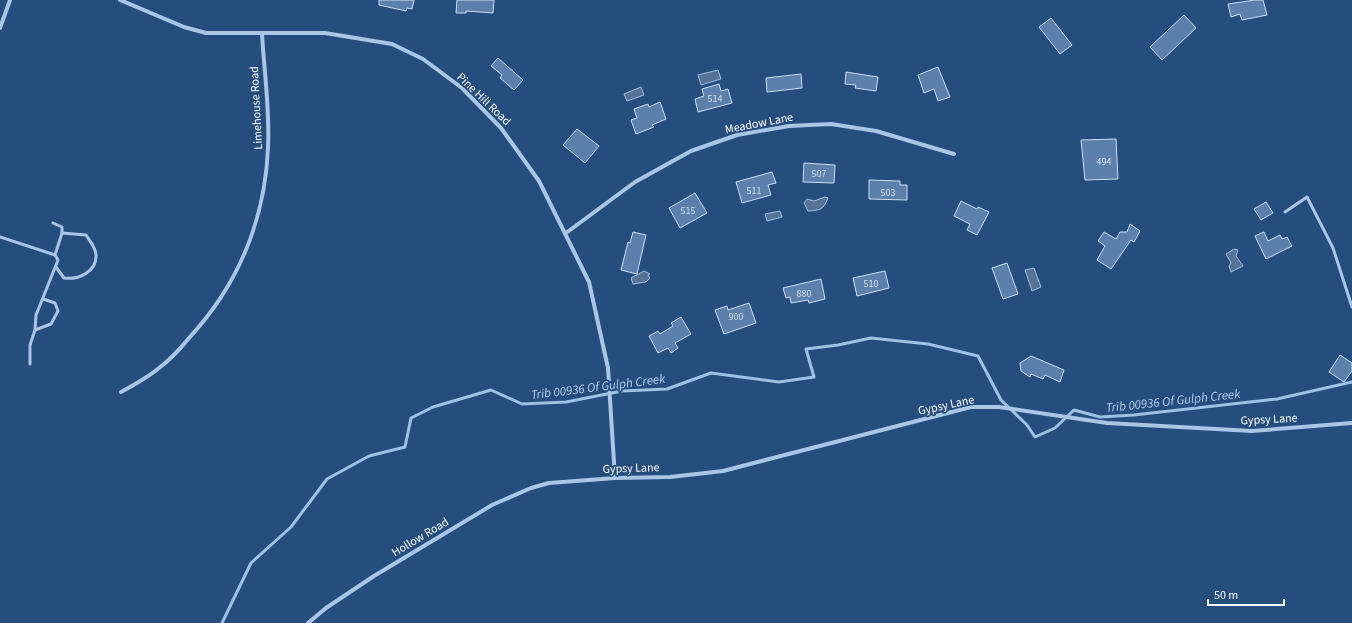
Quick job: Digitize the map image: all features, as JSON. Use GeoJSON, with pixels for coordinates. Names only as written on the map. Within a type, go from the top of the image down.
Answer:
{"type":"FeatureCollection","features":[{"type":"Feature","properties":{"kind":"street"},"geometry":{"type":"LineString","coordinates":[[0,28],[10,0]]}},
{"type":"Feature","properties":{"kind":"street","name":"Pine Hill Road"},"geometry":{"type":"LineString","coordinates":[[120,0],[184,27],[206,33],[325,33],[392,44],[423,59],[462,88],[501,128],[539,181],[589,282],[608,368],[615,478]]}},
{"type":"Feature","properties":{"kind":"street","name":"Limehouse Road"},"geometry":{"type":"LineString","coordinates":[[121,392],[160,368],[198,328],[218,304],[245,254],[255,227],[266,178],[268,114],[262,33]]}},
{"type":"Feature","properties":{"kind":"street","name":"Meadow Lane"},"geometry":{"type":"LineString","coordinates":[[566,233],[635,182],[691,151],[736,135],[789,126],[831,124],[876,131],[954,154]]}},
{"type":"Feature","properties":{"kind":"street","name":"Gypsy Lane"},"geometry":{"type":"LineString","coordinates":[[549,484],[615,478],[670,477],[723,471],[971,407],[999,407],[1107,423],[1252,431],[1352,423]]}},
{"type":"Feature","properties":{"kind":"street","name":"Hollow Road"},"geometry":{"type":"LineString","coordinates":[[308,623],[326,608],[374,576],[492,505],[531,488],[549,484]]}},
{"type":"Feature","properties":{"kind":"lane"},"geometry":{"type":"LineString","coordinates":[[1285,212],[1307,197],[1333,248],[1352,307]]}},
{"type":"Feature","properties":{"kind":"lane"},"geometry":{"type":"LineString","coordinates":[[52,223],[62,227],[62,233],[55,255]]}},
{"type":"Feature","properties":{"kind":"lane"},"geometry":{"type":"LineString","coordinates":[[56,267],[64,278],[81,278],[89,271],[95,262],[95,249],[86,235],[62,233]]}},
{"type":"Feature","properties":{"kind":"lane"},"geometry":{"type":"LineString","coordinates":[[0,237],[55,255],[58,260],[36,316],[35,330],[30,345],[30,364]]}},
{"type":"Feature","properties":{"kind":"lane"},"geometry":{"type":"LineString","coordinates":[[35,330],[51,324],[58,311],[55,303],[43,299]]}},
{"type":"Feature","properties":{"kind":"water"},"geometry":{"type":"Polygon","coordinates":[[[718,70],[721,79],[701,85],[698,75],[718,70]]]}},
{"type":"Feature","properties":{"kind":"water"},"geometry":{"type":"Polygon","coordinates":[[[641,87],[644,95],[627,101],[624,94],[641,87]]]}},
{"type":"Feature","properties":{"kind":"water"},"geometry":{"type":"Polygon","coordinates":[[[825,197],[828,198],[825,205],[821,209],[808,211],[804,203],[807,199],[814,201],[825,197]]]}},
{"type":"Feature","properties":{"kind":"water"},"geometry":{"type":"Polygon","coordinates":[[[780,211],[782,217],[767,221],[765,214],[780,211]]]}},
{"type":"Feature","properties":{"kind":"water"},"geometry":{"type":"Polygon","coordinates":[[[1234,249],[1238,250],[1236,256],[1243,266],[1231,272],[1229,266],[1231,263],[1226,254],[1234,249]]]}},
{"type":"Feature","properties":{"kind":"water"},"geometry":{"type":"Polygon","coordinates":[[[1034,268],[1041,287],[1032,291],[1025,270],[1034,268]]]}},
{"type":"Feature","properties":{"kind":"water"},"geometry":{"type":"Polygon","coordinates":[[[644,271],[650,274],[648,275],[650,278],[646,282],[633,284],[631,278],[644,271]]]}},
{"type":"Feature","properties":{"kind":"building"},"geometry":{"type":"Polygon","coordinates":[[[379,0],[414,0],[412,9],[407,8],[406,11],[379,5],[379,0]]]}},
{"type":"Feature","properties":{"kind":"building"},"geometry":{"type":"Polygon","coordinates":[[[457,0],[494,0],[493,13],[466,11],[466,13],[456,13],[457,0]]]}},
{"type":"Feature","properties":{"kind":"building"},"geometry":{"type":"Polygon","coordinates":[[[1263,0],[1267,15],[1242,20],[1240,14],[1231,17],[1228,4],[1263,0]]]}},
{"type":"Feature","properties":{"kind":"building"},"geometry":{"type":"Polygon","coordinates":[[[1184,15],[1196,28],[1162,60],[1150,47],[1184,15]]]}},
{"type":"Feature","properties":{"kind":"building"},"geometry":{"type":"Polygon","coordinates":[[[1051,18],[1072,45],[1060,54],[1039,27],[1051,18]]]}},
{"type":"Feature","properties":{"kind":"building"},"geometry":{"type":"Polygon","coordinates":[[[498,58],[523,80],[514,90],[500,78],[502,75],[491,66],[498,58]]]}},
{"type":"Feature","properties":{"kind":"building"},"geometry":{"type":"Polygon","coordinates":[[[938,67],[950,97],[938,101],[934,89],[924,93],[918,75],[938,67]]]}},
{"type":"Feature","properties":{"kind":"building"},"geometry":{"type":"Polygon","coordinates":[[[846,72],[878,77],[876,91],[855,88],[856,85],[845,84],[846,72]]]}},
{"type":"Feature","properties":{"kind":"building"},"geometry":{"type":"Polygon","coordinates":[[[801,74],[802,88],[767,92],[766,78],[801,74]]]}},
{"type":"Feature","properties":{"kind":"building"},"geometry":{"type":"Polygon","coordinates":[[[719,84],[721,91],[728,89],[732,103],[698,112],[695,99],[704,96],[702,89],[719,84]]]}},
{"type":"Feature","properties":{"kind":"building"},"geometry":{"type":"Polygon","coordinates":[[[660,102],[666,119],[652,125],[654,127],[636,134],[631,120],[637,118],[634,109],[648,104],[649,107],[660,102]]]}},
{"type":"Feature","properties":{"kind":"building"},"geometry":{"type":"Polygon","coordinates":[[[577,129],[599,146],[585,163],[563,145],[577,129]]]}},
{"type":"Feature","properties":{"kind":"building"},"geometry":{"type":"Polygon","coordinates":[[[1116,139],[1118,179],[1085,180],[1081,140],[1116,139]]]}},
{"type":"Feature","properties":{"kind":"building"},"geometry":{"type":"Polygon","coordinates":[[[804,163],[835,165],[834,183],[803,182],[804,163]]]}},
{"type":"Feature","properties":{"kind":"building"},"geometry":{"type":"Polygon","coordinates":[[[772,172],[776,183],[768,185],[771,195],[742,203],[736,182],[772,172]]]}},
{"type":"Feature","properties":{"kind":"building"},"geometry":{"type":"Polygon","coordinates":[[[869,180],[900,181],[900,185],[907,185],[907,200],[869,199],[869,180]]]}},
{"type":"Feature","properties":{"kind":"building"},"geometry":{"type":"Polygon","coordinates":[[[695,193],[707,213],[680,228],[669,208],[695,193]]]}},
{"type":"Feature","properties":{"kind":"building"},"geometry":{"type":"Polygon","coordinates":[[[961,201],[977,209],[978,207],[989,212],[977,235],[967,230],[970,224],[954,216],[961,201]]]}},
{"type":"Feature","properties":{"kind":"building"},"geometry":{"type":"Polygon","coordinates":[[[1266,202],[1273,213],[1261,220],[1254,209],[1266,202]]]}},
{"type":"Feature","properties":{"kind":"building"},"geometry":{"type":"Polygon","coordinates":[[[1130,224],[1140,231],[1134,242],[1131,240],[1111,269],[1097,260],[1105,246],[1098,241],[1104,232],[1116,239],[1120,232],[1127,232],[1130,224]]]}},
{"type":"Feature","properties":{"kind":"building"},"geometry":{"type":"Polygon","coordinates":[[[633,232],[646,235],[637,274],[621,270],[628,242],[630,243],[633,232]]]}},
{"type":"Feature","properties":{"kind":"building"},"geometry":{"type":"Polygon","coordinates":[[[1264,232],[1268,241],[1280,235],[1282,239],[1287,237],[1292,246],[1266,259],[1255,236],[1264,232]]]}},
{"type":"Feature","properties":{"kind":"building"},"geometry":{"type":"Polygon","coordinates":[[[1007,263],[1018,294],[1003,299],[992,268],[1007,263]]]}},
{"type":"Feature","properties":{"kind":"building"},"geometry":{"type":"Polygon","coordinates":[[[885,271],[889,288],[857,296],[853,278],[885,271]]]}},
{"type":"Feature","properties":{"kind":"building"},"geometry":{"type":"Polygon","coordinates":[[[821,279],[825,299],[809,303],[808,300],[791,303],[790,297],[786,298],[783,288],[821,279]]]}},
{"type":"Feature","properties":{"kind":"building"},"geometry":{"type":"Polygon","coordinates":[[[749,303],[756,323],[724,334],[715,310],[727,306],[728,310],[749,303]]]}},
{"type":"Feature","properties":{"kind":"building"},"geometry":{"type":"Polygon","coordinates":[[[681,317],[691,334],[675,343],[678,348],[671,353],[668,348],[658,353],[649,336],[658,331],[660,334],[673,326],[671,323],[681,317]]]}},
{"type":"Feature","properties":{"kind":"building"},"geometry":{"type":"Polygon","coordinates":[[[1340,355],[1352,363],[1352,371],[1344,382],[1329,372],[1340,355]]]}},
{"type":"Feature","properties":{"kind":"building"},"geometry":{"type":"Polygon","coordinates":[[[1031,356],[1064,370],[1060,382],[1045,375],[1043,379],[1031,374],[1030,377],[1021,371],[1020,363],[1031,356]]]}},
{"type":"Feature","properties":{"kind":"waterway","name":"Trib 00936 Of Gulph Creek"},"geometry":{"type":"LineString","coordinates":[[222,623],[251,563],[291,527],[327,479],[369,456],[405,447],[411,418],[433,407],[491,390],[522,404],[566,402],[622,391],[667,389],[711,373],[779,382],[814,377],[806,349],[838,345],[871,338],[928,344],[978,356],[1001,400],[1027,425],[1035,437],[1055,428],[1074,410],[1100,417],[1134,415],[1277,399],[1352,382]]}}]}
